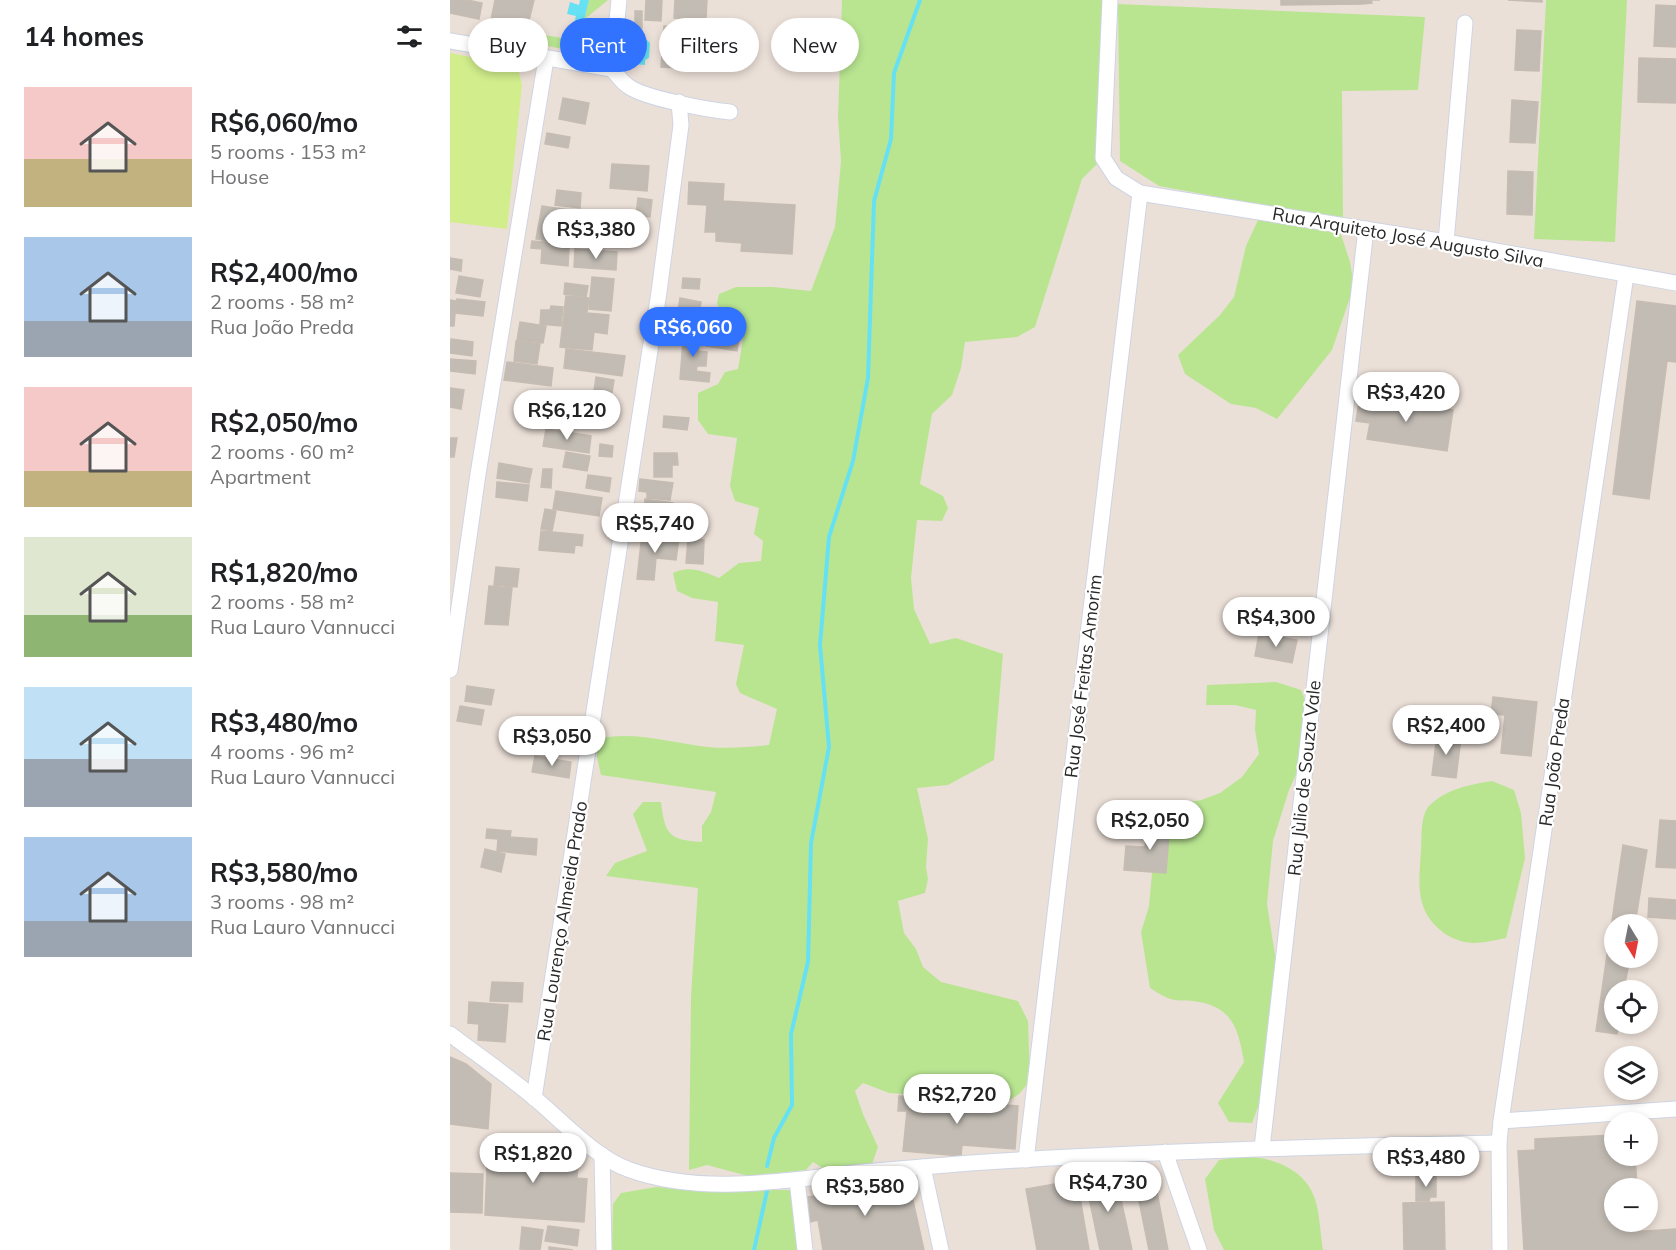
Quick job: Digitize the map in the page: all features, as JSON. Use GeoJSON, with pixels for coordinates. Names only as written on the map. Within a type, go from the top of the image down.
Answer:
{"type":"FeatureCollection","features":[{"type":"Feature","properties":{"kind":"street"},"geometry":{"type":"LineString","coordinates":[[617,18],[619,0]]}},
{"type":"Feature","properties":{"kind":"street"},"geometry":{"type":"LineString","coordinates":[[1110,0],[1103,158],[1116,178],[1140,193]]}},
{"type":"Feature","properties":{"kind":"street"},"geometry":{"type":"LineString","coordinates":[[1446,242],[1465,22]]}},
{"type":"Feature","properties":{"kind":"street"},"geometry":{"type":"LineString","coordinates":[[450,40],[468,44]]}},
{"type":"Feature","properties":{"kind":"street"},"geometry":{"type":"LineString","coordinates":[[450,670],[478,474],[544,72]]}},
{"type":"Feature","properties":{"kind":"street"},"geometry":{"type":"LineString","coordinates":[[615,72],[629,87],[679,102],[730,111]]}},
{"type":"Feature","properties":{"kind":"street","name":"Rua Lourenço Almeida Prado"},"geometry":{"type":"LineString","coordinates":[[534,1098],[659,292],[681,125],[679,102]]}},
{"type":"Feature","properties":{"kind":"street","name":"Rua Arquiteto José Augusto Silva"},"geometry":{"type":"LineString","coordinates":[[1140,193],[1446,242],[1676,283]]}},
{"type":"Feature","properties":{"kind":"street","name":"Rua José Freitas Amorim"},"geometry":{"type":"LineString","coordinates":[[1026,1160],[1140,193]]}},
{"type":"Feature","properties":{"kind":"street","name":"Rua Jùlio de Souza Vale"},"geometry":{"type":"LineString","coordinates":[[1262,1148],[1366,229]]}},
{"type":"Feature","properties":{"kind":"street","name":"Rua João Preda"},"geometry":{"type":"LineString","coordinates":[[1500,1250],[1499,1143],[1501,1121],[1626,275]]}},
{"type":"Feature","properties":{"kind":"street"},"geometry":{"type":"LineString","coordinates":[[450,1034],[534,1098],[602,1155],[628,1170],[675,1182],[707,1184],[797,1180],[923,1167],[1164,1152],[1499,1143]]}},
{"type":"Feature","properties":{"kind":"street"},"geometry":{"type":"LineString","coordinates":[[1501,1121],[1676,1109]]}},
{"type":"Feature","properties":{"kind":"street"},"geometry":{"type":"LineString","coordinates":[[1164,1152],[1199,1250]]}},
{"type":"Feature","properties":{"kind":"street"},"geometry":{"type":"LineString","coordinates":[[602,1155],[604,1250]]}},
{"type":"Feature","properties":{"kind":"street"},"geometry":{"type":"LineString","coordinates":[[923,1167],[941,1250]]}},
{"type":"Feature","properties":{"kind":"street"},"geometry":{"type":"LineString","coordinates":[[797,1180],[806,1250]]}},
{"type":"Feature","properties":{"kind":"green space"},"geometry":{"type":"Polygon","coordinates":[[[589,0],[608,0],[586,18],[589,0]]]}},
{"type":"Feature","properties":{"kind":"green space"},"geometry":{"type":"Polygon","coordinates":[[[842,0],[1110,0],[1103,158],[1082,179],[1035,327],[1017,337],[965,342],[961,368],[952,395],[932,414],[920,484],[943,496],[948,508],[942,521],[917,520],[911,578],[914,609],[930,644],[956,638],[1003,654],[994,760],[948,785],[917,788],[928,839],[926,867],[928,879],[925,893],[898,901],[904,933],[916,949],[923,967],[941,982],[1018,1001],[1028,1021],[1030,1081],[1019,1094],[1008,1101],[889,1093],[863,1083],[855,1091],[878,1147],[871,1167],[826,1170],[813,1162],[806,1170],[748,1176],[707,1165],[689,1170],[691,996],[698,888],[606,876],[615,863],[647,851],[633,814],[643,802],[661,802],[664,821],[670,833],[675,837],[702,842],[702,826],[711,812],[716,792],[601,775],[597,757],[597,739],[624,736],[652,738],[716,748],[769,745],[777,709],[740,693],[736,684],[744,645],[715,641],[718,602],[692,598],[677,591],[673,573],[690,569],[719,578],[739,563],[761,561],[763,541],[754,534],[759,508],[735,501],[730,486],[737,438],[708,434],[698,420],[698,393],[718,384],[725,372],[738,369],[745,328],[735,329],[725,325],[717,303],[719,294],[736,287],[773,287],[811,291],[835,227],[841,161],[838,118],[840,72],[859,72],[859,18],[841,18],[842,0]]]}},
{"type":"Feature","properties":{"kind":"green space"},"geometry":{"type":"Polygon","coordinates":[[[1546,0],[1627,0],[1615,242],[1534,239],[1546,0]]]}},
{"type":"Feature","properties":{"kind":"green space"},"geometry":{"type":"Polygon","coordinates":[[[1118,4],[1425,17],[1418,90],[1342,91],[1343,220],[1336,219],[1350,262],[1354,286],[1332,350],[1277,419],[1256,408],[1231,404],[1185,374],[1178,355],[1220,315],[1234,297],[1246,246],[1258,220],[1279,208],[1159,186],[1120,161],[1118,4]]]}},
{"type":"Feature","properties":{"kind":"green space"},"geometry":{"type":"Polygon","coordinates":[[[548,36],[560,38],[560,49],[548,46],[548,36]]]}},
{"type":"Feature","properties":{"kind":"green space"},"geometry":{"type":"Polygon","coordinates":[[[450,53],[468,56],[468,72],[519,72],[522,85],[507,229],[450,222],[450,53]]]}},
{"type":"Feature","properties":{"kind":"green space"},"geometry":{"type":"Polygon","coordinates":[[[1276,682],[1301,690],[1309,709],[1313,737],[1289,790],[1273,841],[1267,904],[1282,999],[1267,1083],[1252,1123],[1229,1122],[1218,1103],[1244,1062],[1236,1029],[1225,1013],[1217,1008],[1193,1001],[1172,999],[1150,988],[1141,932],[1149,906],[1159,819],[1177,804],[1201,800],[1220,793],[1242,777],[1259,754],[1255,730],[1256,710],[1235,705],[1206,705],[1207,685],[1276,682]]]}},
{"type":"Feature","properties":{"kind":"green space"},"geometry":{"type":"Polygon","coordinates":[[[1492,781],[1514,790],[1521,813],[1525,858],[1506,938],[1466,942],[1444,933],[1427,915],[1423,906],[1419,885],[1423,821],[1429,806],[1443,795],[1466,786],[1492,781]]]}},
{"type":"Feature","properties":{"kind":"green space"},"geometry":{"type":"Polygon","coordinates":[[[1242,1156],[1264,1159],[1286,1166],[1303,1179],[1315,1199],[1323,1250],[1224,1250],[1214,1230],[1205,1179],[1219,1160],[1242,1156]]]}},
{"type":"Feature","properties":{"kind":"green space"},"geometry":{"type":"Polygon","coordinates":[[[656,1187],[684,1190],[791,1190],[800,1250],[612,1250],[613,1204],[621,1193],[656,1187]]]}},
{"type":"Feature","properties":{"kind":"water"},"geometry":{"type":"Polygon","coordinates":[[[580,0],[589,0],[585,18],[575,18],[576,16],[567,14],[570,2],[579,5],[580,0]]]}},
{"type":"Feature","properties":{"kind":"water"},"geometry":{"type":"Polygon","coordinates":[[[647,40],[650,43],[647,59],[647,40]]]}},
{"type":"Feature","properties":{"kind":"building"},"geometry":{"type":"Polygon","coordinates":[[[450,0],[482,3],[479,18],[450,13],[450,0]]]}},
{"type":"Feature","properties":{"kind":"building"},"geometry":{"type":"Polygon","coordinates":[[[495,0],[534,0],[530,18],[491,18],[495,0]]]}},
{"type":"Feature","properties":{"kind":"building"},"geometry":{"type":"Polygon","coordinates":[[[646,0],[662,0],[659,21],[645,18],[646,0]]]}},
{"type":"Feature","properties":{"kind":"building"},"geometry":{"type":"Polygon","coordinates":[[[675,0],[707,0],[706,18],[674,18],[675,0]]]}},
{"type":"Feature","properties":{"kind":"building"},"geometry":{"type":"Polygon","coordinates":[[[1281,0],[1371,0],[1372,3],[1281,5],[1281,0]]]}},
{"type":"Feature","properties":{"kind":"building"},"geometry":{"type":"Polygon","coordinates":[[[1508,0],[1542,0],[1542,2],[1508,0]]]}},
{"type":"Feature","properties":{"kind":"building"},"geometry":{"type":"Polygon","coordinates":[[[1656,5],[1676,6],[1676,47],[1654,46],[1656,5]]]}},
{"type":"Feature","properties":{"kind":"building"},"geometry":{"type":"Polygon","coordinates":[[[635,11],[642,11],[642,18],[635,18],[635,11]]]}},
{"type":"Feature","properties":{"kind":"building"},"geometry":{"type":"Polygon","coordinates":[[[1517,30],[1541,31],[1539,71],[1515,70],[1517,30]]]}},
{"type":"Feature","properties":{"kind":"building"},"geometry":{"type":"Polygon","coordinates":[[[1639,58],[1676,59],[1676,103],[1638,102],[1639,58]]]}},
{"type":"Feature","properties":{"kind":"building"},"geometry":{"type":"Polygon","coordinates":[[[563,98],[589,103],[585,124],[559,119],[563,98]]]}},
{"type":"Feature","properties":{"kind":"building"},"geometry":{"type":"Polygon","coordinates":[[[1512,100],[1538,102],[1535,143],[1510,142],[1512,100]]]}},
{"type":"Feature","properties":{"kind":"building"},"geometry":{"type":"Polygon","coordinates":[[[547,133],[570,137],[568,148],[545,144],[547,133]]]}},
{"type":"Feature","properties":{"kind":"building"},"geometry":{"type":"Polygon","coordinates":[[[612,164],[649,166],[647,191],[610,188],[612,164]]]}},
{"type":"Feature","properties":{"kind":"building"},"geometry":{"type":"Polygon","coordinates":[[[1508,171],[1533,172],[1532,215],[1507,214],[1508,171]]]}},
{"type":"Feature","properties":{"kind":"building"},"geometry":{"type":"Polygon","coordinates":[[[689,182],[724,184],[723,201],[795,205],[792,254],[741,251],[742,243],[716,241],[716,232],[705,232],[707,205],[688,204],[689,182]]]}},
{"type":"Feature","properties":{"kind":"building"},"geometry":{"type":"Polygon","coordinates":[[[557,190],[581,193],[580,208],[555,205],[557,190]]]}},
{"type":"Feature","properties":{"kind":"building"},"geometry":{"type":"Polygon","coordinates":[[[638,198],[652,200],[650,217],[636,215],[638,198]]]}},
{"type":"Feature","properties":{"kind":"building"},"geometry":{"type":"Polygon","coordinates":[[[542,206],[582,212],[581,220],[564,217],[560,243],[536,239],[542,206]]]}},
{"type":"Feature","properties":{"kind":"building"},"geometry":{"type":"Polygon","coordinates":[[[583,215],[626,218],[624,236],[581,233],[583,215]]]}},
{"type":"Feature","properties":{"kind":"building"},"geometry":{"type":"Polygon","coordinates":[[[532,241],[556,243],[555,246],[569,247],[568,266],[541,263],[542,249],[531,248],[532,241]]]}},
{"type":"Feature","properties":{"kind":"building"},"geometry":{"type":"Polygon","coordinates":[[[575,249],[617,252],[616,270],[574,267],[575,249]]]}},
{"type":"Feature","properties":{"kind":"building"},"geometry":{"type":"Polygon","coordinates":[[[450,258],[462,260],[461,271],[450,269],[450,258]]]}},
{"type":"Feature","properties":{"kind":"building"},"geometry":{"type":"Polygon","coordinates":[[[459,276],[483,280],[480,297],[456,293],[459,276]]]}},
{"type":"Feature","properties":{"kind":"building"},"geometry":{"type":"Polygon","coordinates":[[[592,277],[614,279],[611,311],[589,309],[592,277]]]}},
{"type":"Feature","properties":{"kind":"building"},"geometry":{"type":"Polygon","coordinates":[[[683,278],[700,279],[699,289],[682,288],[683,278]]]}},
{"type":"Feature","properties":{"kind":"building"},"geometry":{"type":"Polygon","coordinates":[[[565,283],[588,286],[586,297],[564,294],[565,283]]]}},
{"type":"Feature","properties":{"kind":"building"},"geometry":{"type":"Polygon","coordinates":[[[566,296],[589,298],[587,313],[609,315],[607,334],[594,332],[592,350],[560,347],[566,296]]]}},
{"type":"Feature","properties":{"kind":"building"},"geometry":{"type":"Polygon","coordinates":[[[680,298],[701,302],[696,328],[676,325],[680,298]]]}},
{"type":"Feature","properties":{"kind":"building"},"geometry":{"type":"Polygon","coordinates":[[[457,299],[485,302],[483,316],[455,313],[457,299]]]}},
{"type":"Feature","properties":{"kind":"building"},"geometry":{"type":"Polygon","coordinates":[[[450,300],[456,301],[454,326],[450,326],[450,300]]]}},
{"type":"Feature","properties":{"kind":"building"},"geometry":{"type":"Polygon","coordinates":[[[1637,301],[1676,306],[1676,362],[1667,361],[1649,499],[1613,494],[1637,301]]]}},
{"type":"Feature","properties":{"kind":"building"},"geometry":{"type":"Polygon","coordinates":[[[551,306],[563,307],[561,326],[540,324],[541,310],[550,310],[551,306]]]}},
{"type":"Feature","properties":{"kind":"building"},"geometry":{"type":"Polygon","coordinates":[[[520,322],[546,326],[543,343],[517,340],[520,322]]]}},
{"type":"Feature","properties":{"kind":"building"},"geometry":{"type":"Polygon","coordinates":[[[684,329],[700,331],[698,351],[707,352],[706,366],[697,366],[696,371],[710,373],[709,382],[680,379],[684,329]]]}},
{"type":"Feature","properties":{"kind":"building"},"geometry":{"type":"Polygon","coordinates":[[[708,332],[739,337],[737,351],[706,346],[708,332]]]}},
{"type":"Feature","properties":{"kind":"building"},"geometry":{"type":"Polygon","coordinates":[[[451,339],[473,342],[472,356],[450,353],[451,339]]]}},
{"type":"Feature","properties":{"kind":"building"},"geometry":{"type":"Polygon","coordinates":[[[516,341],[540,344],[537,364],[514,361],[516,341]]]}},
{"type":"Feature","properties":{"kind":"building"},"geometry":{"type":"Polygon","coordinates":[[[566,349],[625,356],[622,376],[564,368],[566,349]]]}},
{"type":"Feature","properties":{"kind":"building"},"geometry":{"type":"Polygon","coordinates":[[[450,359],[476,361],[475,374],[450,371],[450,359]]]}},
{"type":"Feature","properties":{"kind":"building"},"geometry":{"type":"Polygon","coordinates":[[[507,362],[553,368],[551,386],[504,380],[507,362]]]}},
{"type":"Feature","properties":{"kind":"building"},"geometry":{"type":"Polygon","coordinates":[[[596,377],[614,380],[612,393],[594,391],[596,377]]]}},
{"type":"Feature","properties":{"kind":"building"},"geometry":{"type":"Polygon","coordinates":[[[450,388],[464,390],[461,409],[450,407],[450,388]]]}},
{"type":"Feature","properties":{"kind":"building"},"geometry":{"type":"Polygon","coordinates":[[[1360,395],[1453,410],[1447,451],[1367,439],[1370,423],[1356,421],[1360,395]]]}},
{"type":"Feature","properties":{"kind":"building"},"geometry":{"type":"Polygon","coordinates":[[[664,416],[689,418],[687,430],[663,427],[664,416]]]}},
{"type":"Feature","properties":{"kind":"building"},"geometry":{"type":"Polygon","coordinates":[[[546,429],[591,436],[589,453],[543,446],[546,429]]]}},
{"type":"Feature","properties":{"kind":"building"},"geometry":{"type":"Polygon","coordinates":[[[450,438],[457,438],[454,457],[450,457],[450,438]]]}},
{"type":"Feature","properties":{"kind":"building"},"geometry":{"type":"Polygon","coordinates":[[[600,444],[613,446],[612,457],[599,456],[600,444]]]}},
{"type":"Feature","properties":{"kind":"building"},"geometry":{"type":"Polygon","coordinates":[[[566,452],[590,456],[587,471],[563,467],[566,452]]]}},
{"type":"Feature","properties":{"kind":"building"},"geometry":{"type":"Polygon","coordinates":[[[654,453],[677,453],[678,465],[672,465],[672,477],[654,477],[654,453]]]}},
{"type":"Feature","properties":{"kind":"building"},"geometry":{"type":"Polygon","coordinates":[[[499,463],[532,469],[529,483],[497,478],[499,463]]]}},
{"type":"Feature","properties":{"kind":"building"},"geometry":{"type":"Polygon","coordinates":[[[543,469],[552,469],[551,488],[541,487],[543,469]]]}},
{"type":"Feature","properties":{"kind":"building"},"geometry":{"type":"Polygon","coordinates":[[[588,475],[611,478],[609,492],[586,488],[588,475]]]}},
{"type":"Feature","properties":{"kind":"building"},"geometry":{"type":"Polygon","coordinates":[[[640,479],[673,483],[670,500],[647,498],[647,492],[639,491],[640,479]]]}},
{"type":"Feature","properties":{"kind":"building"},"geometry":{"type":"Polygon","coordinates":[[[497,482],[529,485],[527,501],[496,497],[497,482]]]}},
{"type":"Feature","properties":{"kind":"building"},"geometry":{"type":"Polygon","coordinates":[[[556,491],[602,498],[599,516],[553,509],[556,491]]]}},
{"type":"Feature","properties":{"kind":"building"},"geometry":{"type":"Polygon","coordinates":[[[645,499],[673,503],[669,530],[633,526],[635,513],[644,514],[645,499]]]}},
{"type":"Feature","properties":{"kind":"building"},"geometry":{"type":"Polygon","coordinates":[[[545,509],[556,511],[552,531],[541,529],[545,509]]]}},
{"type":"Feature","properties":{"kind":"building"},"geometry":{"type":"Polygon","coordinates":[[[541,531],[583,535],[582,546],[575,545],[574,553],[539,550],[541,531]]]}},
{"type":"Feature","properties":{"kind":"building"},"geometry":{"type":"Polygon","coordinates":[[[642,534],[679,538],[676,560],[656,558],[654,580],[637,579],[642,534]]]}},
{"type":"Feature","properties":{"kind":"building"},"geometry":{"type":"Polygon","coordinates":[[[688,539],[704,540],[703,564],[686,563],[688,539]]]}},
{"type":"Feature","properties":{"kind":"building"},"geometry":{"type":"Polygon","coordinates":[[[496,567],[519,569],[517,587],[494,585],[496,567]]]}},
{"type":"Feature","properties":{"kind":"building"},"geometry":{"type":"Polygon","coordinates":[[[489,586],[512,588],[508,625],[485,624],[489,586]]]}},
{"type":"Feature","properties":{"kind":"building"},"geometry":{"type":"Polygon","coordinates":[[[1259,633],[1297,640],[1292,663],[1255,656],[1259,633]]]}},
{"type":"Feature","properties":{"kind":"building"},"geometry":{"type":"Polygon","coordinates":[[[467,686],[494,690],[491,705],[465,701],[467,686]]]}},
{"type":"Feature","properties":{"kind":"building"},"geometry":{"type":"Polygon","coordinates":[[[1493,697],[1537,702],[1531,756],[1501,753],[1505,715],[1491,714],[1493,697]]]}},
{"type":"Feature","properties":{"kind":"building"},"geometry":{"type":"Polygon","coordinates":[[[460,706],[484,710],[481,725],[457,721],[460,706]]]}},
{"type":"Feature","properties":{"kind":"building"},"geometry":{"type":"Polygon","coordinates":[[[1437,735],[1461,738],[1456,778],[1432,775],[1437,735]]]}},
{"type":"Feature","properties":{"kind":"building"},"geometry":{"type":"Polygon","coordinates":[[[535,756],[571,762],[569,778],[532,772],[535,756]]]}},
{"type":"Feature","properties":{"kind":"building"},"geometry":{"type":"Polygon","coordinates":[[[1660,820],[1676,821],[1676,868],[1656,867],[1660,820]]]}},
{"type":"Feature","properties":{"kind":"building"},"geometry":{"type":"Polygon","coordinates":[[[1148,821],[1170,823],[1166,873],[1124,870],[1126,846],[1145,847],[1148,821]]]}},
{"type":"Feature","properties":{"kind":"building"},"geometry":{"type":"Polygon","coordinates":[[[487,829],[511,831],[510,837],[537,839],[536,855],[497,851],[498,839],[486,838],[487,829]]]}},
{"type":"Feature","properties":{"kind":"building"},"geometry":{"type":"Polygon","coordinates":[[[1623,845],[1647,850],[1637,914],[1613,914],[1623,845]]]}},
{"type":"Feature","properties":{"kind":"building"},"geometry":{"type":"Polygon","coordinates":[[[485,849],[505,854],[501,872],[481,867],[485,849]]]}},
{"type":"Feature","properties":{"kind":"building"},"geometry":{"type":"Polygon","coordinates":[[[1649,898],[1676,900],[1676,919],[1658,918],[1658,914],[1648,914],[1649,898]]]}},
{"type":"Feature","properties":{"kind":"building"},"geometry":{"type":"Polygon","coordinates":[[[1605,968],[1628,968],[1626,980],[1604,980],[1604,1032],[1596,1031],[1605,968]]]}},
{"type":"Feature","properties":{"kind":"building"},"geometry":{"type":"Polygon","coordinates":[[[492,982],[523,983],[522,1002],[490,1001],[492,982]]]}},
{"type":"Feature","properties":{"kind":"building"},"geometry":{"type":"Polygon","coordinates":[[[469,1002],[508,1005],[505,1042],[478,1040],[479,1024],[468,1023],[469,1002]]]}},
{"type":"Feature","properties":{"kind":"building"},"geometry":{"type":"Polygon","coordinates":[[[450,1057],[466,1064],[491,1084],[488,1129],[450,1124],[450,1057]]]}},
{"type":"Feature","properties":{"kind":"building"},"geometry":{"type":"Polygon","coordinates":[[[899,1096],[1018,1106],[1015,1149],[962,1145],[961,1156],[903,1151],[907,1111],[898,1111],[899,1096]]]}},
{"type":"Feature","properties":{"kind":"building"},"geometry":{"type":"Polygon","coordinates":[[[506,1135],[516,1135],[517,1141],[540,1147],[542,1154],[570,1157],[578,1163],[577,1178],[587,1179],[584,1222],[485,1215],[488,1143],[504,1144],[506,1135]]]}},
{"type":"Feature","properties":{"kind":"building"},"geometry":{"type":"Polygon","coordinates":[[[1604,1136],[1604,1166],[1636,1166],[1636,1178],[1604,1178],[1604,1232],[1658,1232],[1658,1230],[1676,1229],[1676,1250],[1524,1250],[1518,1151],[1535,1150],[1535,1139],[1604,1136]]]}},
{"type":"Feature","properties":{"kind":"building"},"geometry":{"type":"Polygon","coordinates":[[[1115,1172],[1132,1250],[1100,1250],[1085,1179],[1115,1172]]]}},
{"type":"Feature","properties":{"kind":"building"},"geometry":{"type":"Polygon","coordinates":[[[450,1173],[483,1174],[482,1213],[450,1212],[450,1173]]]}},
{"type":"Feature","properties":{"kind":"building"},"geometry":{"type":"Polygon","coordinates":[[[1416,1176],[1436,1176],[1436,1197],[1430,1197],[1429,1201],[1416,1201],[1416,1176]]]}},
{"type":"Feature","properties":{"kind":"building"},"geometry":{"type":"Polygon","coordinates":[[[1077,1180],[1089,1250],[1037,1250],[1026,1189],[1077,1180]]]}},
{"type":"Feature","properties":{"kind":"building"},"geometry":{"type":"Polygon","coordinates":[[[891,1182],[910,1187],[924,1250],[823,1250],[818,1220],[806,1223],[800,1198],[815,1196],[813,1186],[891,1182]]]}},
{"type":"Feature","properties":{"kind":"building"},"geometry":{"type":"Polygon","coordinates":[[[1157,1192],[1168,1250],[1149,1250],[1138,1196],[1157,1192]]]}},
{"type":"Feature","properties":{"kind":"building"},"geometry":{"type":"Polygon","coordinates":[[[1444,1202],[1445,1250],[1404,1250],[1403,1203],[1444,1202]]]}},
{"type":"Feature","properties":{"kind":"building"},"geometry":{"type":"Polygon","coordinates":[[[548,1226],[579,1230],[577,1246],[545,1241],[548,1226]]]}},
{"type":"Feature","properties":{"kind":"building"},"geometry":{"type":"Polygon","coordinates":[[[522,1227],[543,1230],[540,1250],[520,1249],[522,1227]]]}},
{"type":"Feature","properties":{"kind":"building"},"geometry":{"type":"Polygon","coordinates":[[[549,1247],[573,1250],[549,1250],[549,1247]]]}},
{"type":"Feature","properties":{"kind":"waterway"},"geometry":{"type":"LineString","coordinates":[[767,1166],[774,1138],[792,1105],[791,1034],[808,962],[811,843],[829,747],[820,645],[829,537],[853,461],[868,378],[874,201],[891,139],[894,73],[920,0]]}},
{"type":"Feature","properties":{"kind":"waterway"},"geometry":{"type":"LineString","coordinates":[[754,1250],[767,1191]]}}]}
